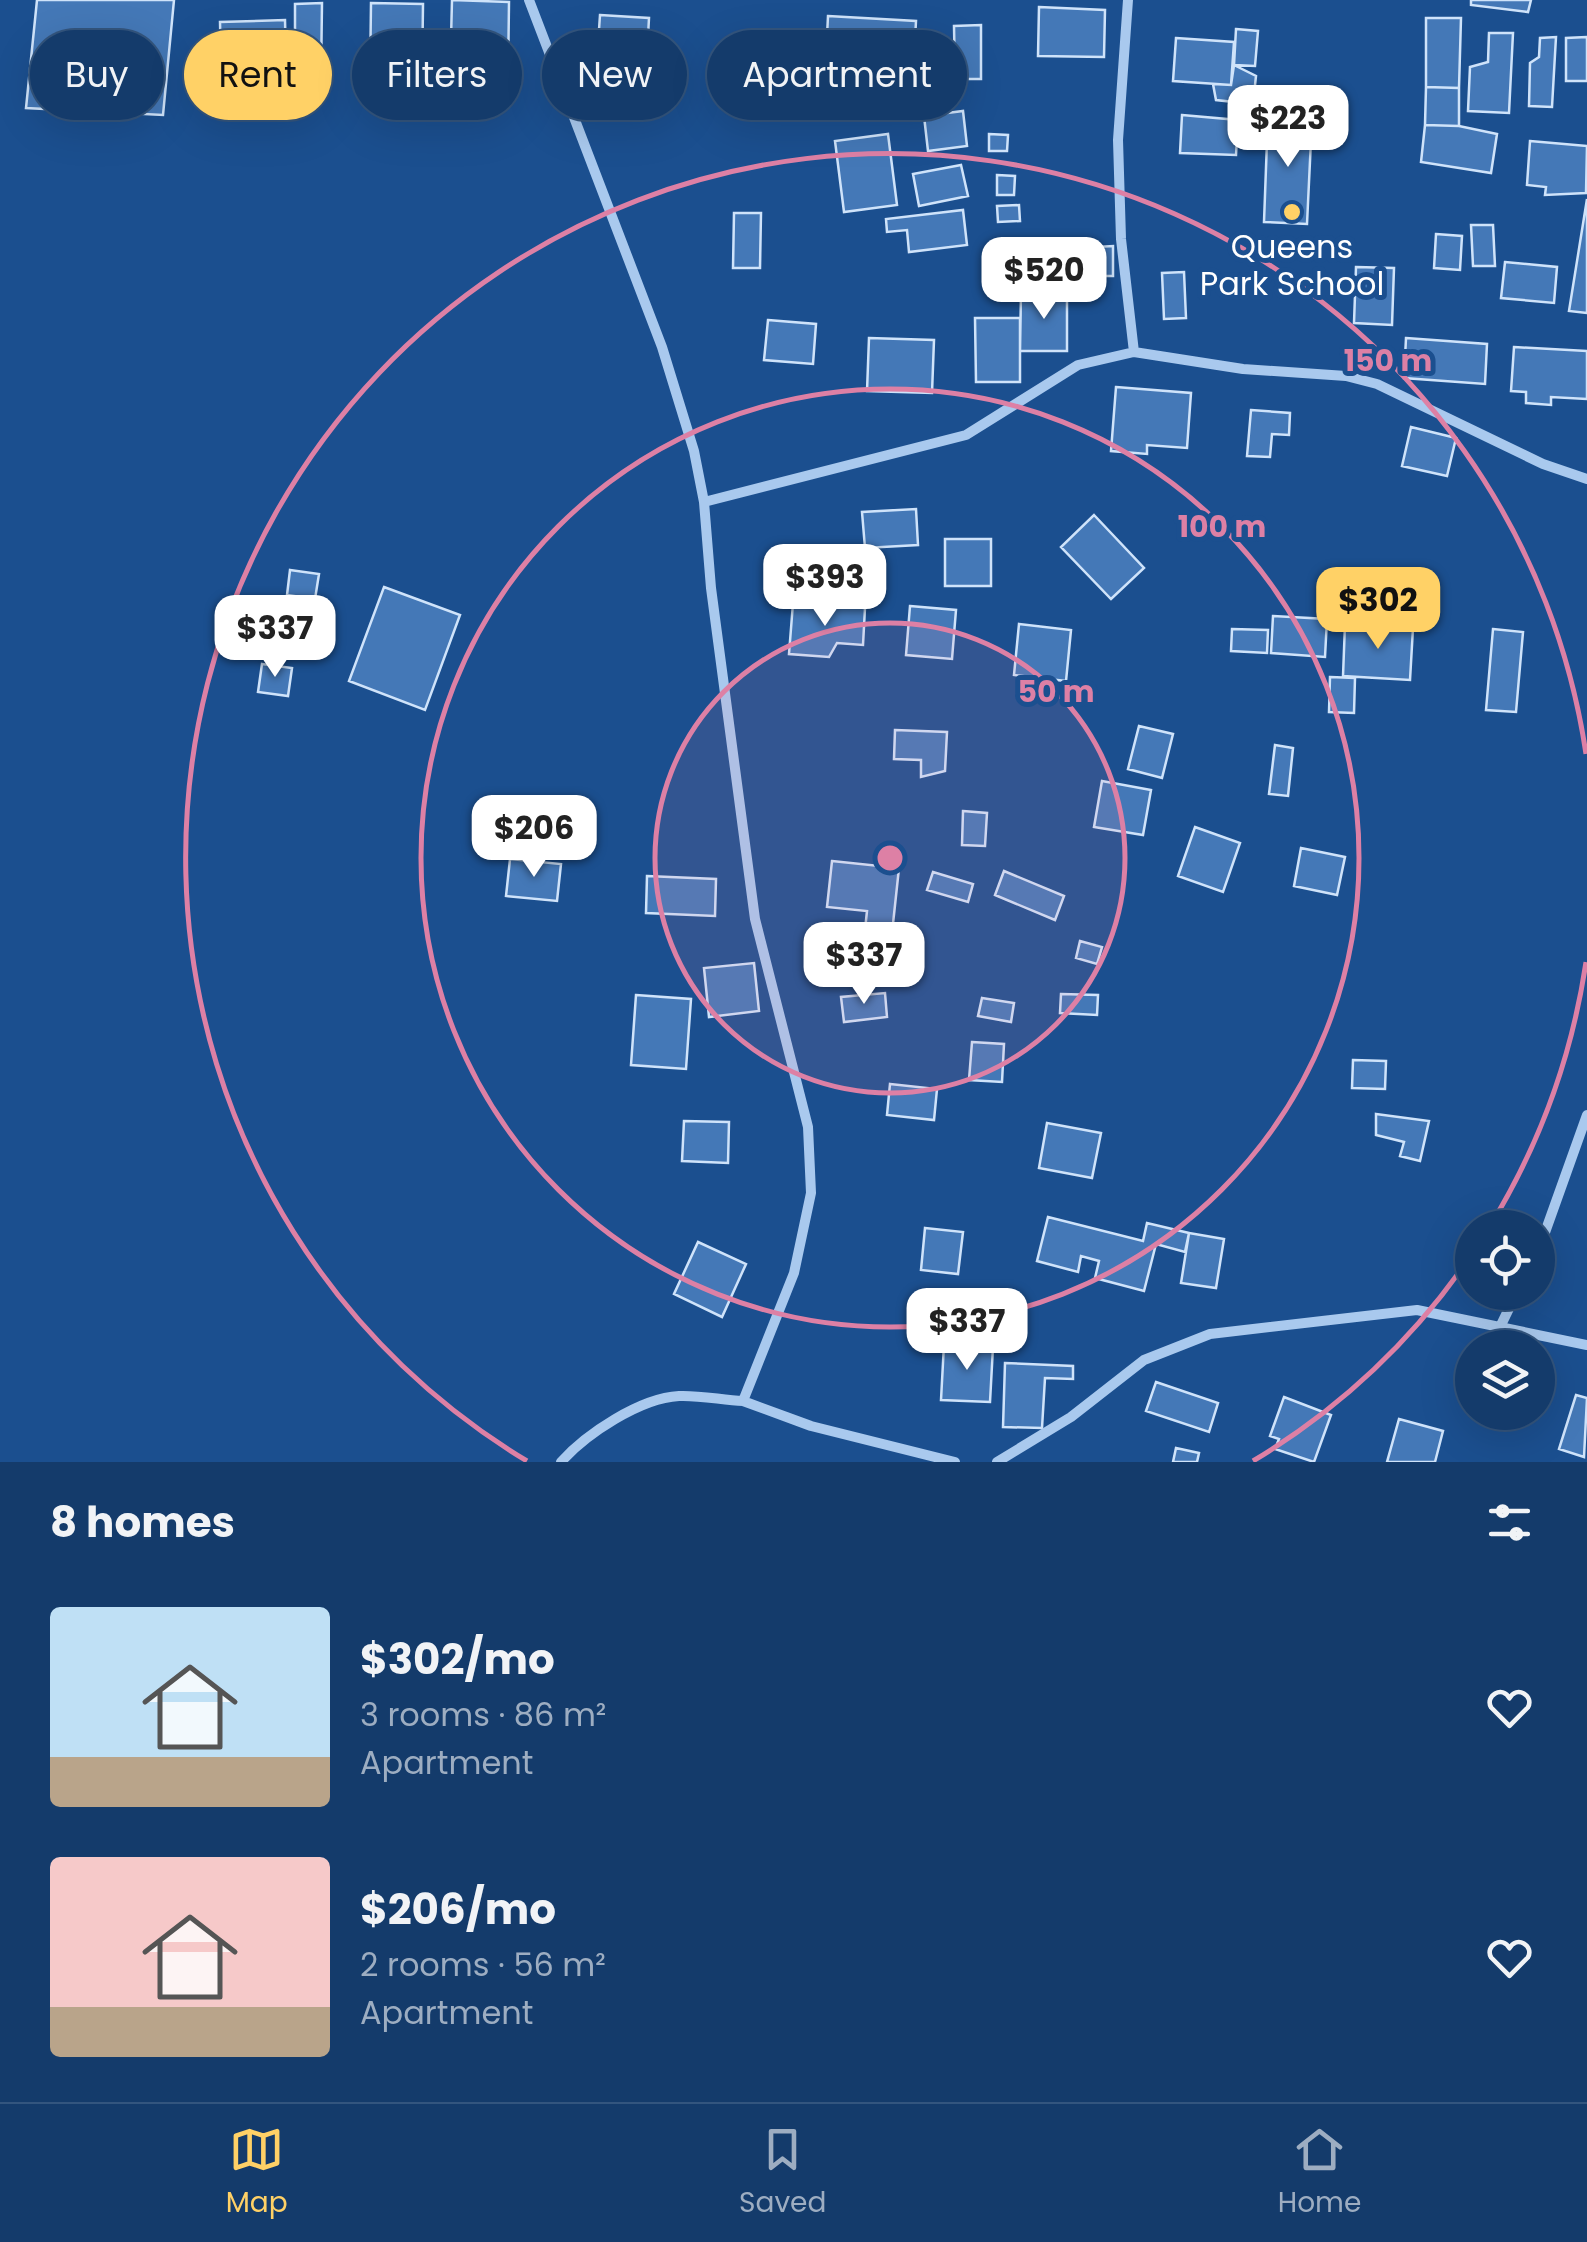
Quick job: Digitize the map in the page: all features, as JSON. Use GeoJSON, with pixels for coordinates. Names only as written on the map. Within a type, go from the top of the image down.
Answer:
{"type":"FeatureCollection","features":[{"type":"Feature","properties":{"kind":"street"},"geometry":{"type":"LineString","coordinates":[[529,0],[662,347],[704,502],[711,588],[755,919],[808,1127],[810,1177],[794,1273],[743,1401]]}},
{"type":"Feature","properties":{"kind":"street"},"geometry":{"type":"LineString","coordinates":[[1128,0],[1118,140],[1121,239],[1134,352]]}},
{"type":"Feature","properties":{"kind":"street"},"geometry":{"type":"LineString","coordinates":[[704,502],[966,435],[1078,365],[1134,352],[1243,369],[1346,376],[1377,384],[1543,464],[1587,479]]}},
{"type":"Feature","properties":{"kind":"street"},"geometry":{"type":"LineString","coordinates":[[1553,1210],[1587,1114]]}},
{"type":"Feature","properties":{"kind":"street"},"geometry":{"type":"LineString","coordinates":[[997,1462],[1071,1417],[1144,1360],[1210,1334],[1417,1310],[1587,1345]]}},
{"type":"Feature","properties":{"kind":"street"},"geometry":{"type":"LineString","coordinates":[[1501,1325],[1509,1310]]}},
{"type":"Feature","properties":{"kind":"street"},"geometry":{"type":"LineString","coordinates":[[561,1462],[578,1442],[618,1417],[676,1396],[743,1401],[811,1426],[955,1462]]}},
{"type":"Feature","properties":{"kind":"building"},"geometry":{"type":"Polygon","coordinates":[[[37,0],[174,0],[164,105],[164,30],[34,30],[37,0]]]}},
{"type":"Feature","properties":{"kind":"building"},"geometry":{"type":"Polygon","coordinates":[[[452,0],[509,2],[509,30],[451,30],[452,0]]]}},
{"type":"Feature","properties":{"kind":"building"},"geometry":{"type":"Polygon","coordinates":[[[1471,0],[1531,0],[1528,12],[1471,5],[1471,0]]]}},
{"type":"Feature","properties":{"kind":"building"},"geometry":{"type":"Polygon","coordinates":[[[322,3],[322,30],[295,30],[295,4],[322,3]]]}},
{"type":"Feature","properties":{"kind":"building"},"geometry":{"type":"Polygon","coordinates":[[[371,3],[423,4],[423,30],[371,30],[371,3]]]}},
{"type":"Feature","properties":{"kind":"building"},"geometry":{"type":"Polygon","coordinates":[[[1039,7],[1105,10],[1104,57],[1038,56],[1039,7]]]}},
{"type":"Feature","properties":{"kind":"building"},"geometry":{"type":"Polygon","coordinates":[[[600,15],[649,18],[648,30],[599,30],[600,15]]]}},
{"type":"Feature","properties":{"kind":"building"},"geometry":{"type":"Polygon","coordinates":[[[828,16],[916,21],[916,30],[827,30],[828,16]]]}},
{"type":"Feature","properties":{"kind":"building"},"geometry":{"type":"Polygon","coordinates":[[[1426,18],[1461,18],[1459,88],[1426,87],[1426,18]]]}},
{"type":"Feature","properties":{"kind":"building"},"geometry":{"type":"Polygon","coordinates":[[[285,20],[285,30],[220,30],[220,22],[285,20]]]}},
{"type":"Feature","properties":{"kind":"building"},"geometry":{"type":"Polygon","coordinates":[[[981,25],[981,79],[967,79],[967,30],[954,30],[954,26],[981,25]]]}},
{"type":"Feature","properties":{"kind":"building"},"geometry":{"type":"Polygon","coordinates":[[[1236,29],[1258,31],[1255,66],[1234,65],[1236,29]]]}},
{"type":"Feature","properties":{"kind":"building"},"geometry":{"type":"Polygon","coordinates":[[[1489,33],[1513,33],[1509,113],[1468,111],[1470,67],[1488,62],[1489,33]]]}},
{"type":"Feature","properties":{"kind":"building"},"geometry":{"type":"Polygon","coordinates":[[[1556,37],[1552,107],[1529,106],[1530,63],[1539,57],[1540,38],[1556,37]]]}},
{"type":"Feature","properties":{"kind":"building"},"geometry":{"type":"Polygon","coordinates":[[[1587,37],[1587,81],[1566,81],[1566,38],[1587,37]]]}},
{"type":"Feature","properties":{"kind":"building"},"geometry":{"type":"Polygon","coordinates":[[[1176,38],[1234,42],[1231,85],[1173,81],[1176,38]]]}},
{"type":"Feature","properties":{"kind":"building"},"geometry":{"type":"Polygon","coordinates":[[[1234,65],[1256,76],[1253,104],[1216,100],[1213,84],[1231,85],[1234,65]]]}},
{"type":"Feature","properties":{"kind":"building"},"geometry":{"type":"Polygon","coordinates":[[[30,69],[30,108],[26,108],[30,69]]]}},
{"type":"Feature","properties":{"kind":"building"},"geometry":{"type":"Polygon","coordinates":[[[1426,87],[1459,88],[1459,126],[1425,125],[1426,87]]]}},
{"type":"Feature","properties":{"kind":"building"},"geometry":{"type":"Polygon","coordinates":[[[1268,114],[1312,119],[1307,224],[1264,222],[1268,114]]]}},
{"type":"Feature","properties":{"kind":"building"},"geometry":{"type":"Polygon","coordinates":[[[1182,115],[1238,120],[1236,155],[1180,153],[1182,115]]]}},
{"type":"Feature","properties":{"kind":"building"},"geometry":{"type":"Polygon","coordinates":[[[924,120],[964,120],[967,146],[928,151],[924,120]]]}},
{"type":"Feature","properties":{"kind":"building"},"geometry":{"type":"Polygon","coordinates":[[[1425,125],[1459,126],[1497,134],[1491,173],[1421,162],[1425,125]]]}},
{"type":"Feature","properties":{"kind":"building"},"geometry":{"type":"Polygon","coordinates":[[[888,134],[897,205],[844,212],[835,141],[888,134]]]}},
{"type":"Feature","properties":{"kind":"building"},"geometry":{"type":"Polygon","coordinates":[[[989,134],[1008,135],[1007,151],[989,151],[989,134]]]}},
{"type":"Feature","properties":{"kind":"building"},"geometry":{"type":"Polygon","coordinates":[[[1530,141],[1587,146],[1586,193],[1545,195],[1546,187],[1527,185],[1530,141]]]}},
{"type":"Feature","properties":{"kind":"building"},"geometry":{"type":"Polygon","coordinates":[[[961,165],[968,196],[919,206],[913,174],[961,165]]]}},
{"type":"Feature","properties":{"kind":"building"},"geometry":{"type":"Polygon","coordinates":[[[997,175],[1015,176],[1014,195],[997,195],[997,175]]]}},
{"type":"Feature","properties":{"kind":"building"},"geometry":{"type":"Polygon","coordinates":[[[1587,199],[1587,313],[1569,311],[1587,199]]]}},
{"type":"Feature","properties":{"kind":"building"},"geometry":{"type":"Polygon","coordinates":[[[1019,205],[1020,221],[998,222],[997,206],[1019,205]]]}},
{"type":"Feature","properties":{"kind":"building"},"geometry":{"type":"Polygon","coordinates":[[[963,210],[967,245],[909,252],[907,230],[887,232],[886,219],[963,210]]]}},
{"type":"Feature","properties":{"kind":"building"},"geometry":{"type":"Polygon","coordinates":[[[734,213],[761,213],[760,268],[733,268],[734,213]]]}},
{"type":"Feature","properties":{"kind":"building"},"geometry":{"type":"Polygon","coordinates":[[[1471,225],[1493,225],[1495,266],[1473,266],[1471,225]]]}},
{"type":"Feature","properties":{"kind":"building"},"geometry":{"type":"Polygon","coordinates":[[[1436,234],[1462,236],[1460,270],[1434,268],[1436,234]]]}},
{"type":"Feature","properties":{"kind":"building"},"geometry":{"type":"Polygon","coordinates":[[[1113,246],[1113,276],[1097,276],[1097,247],[1113,246]]]}},
{"type":"Feature","properties":{"kind":"building"},"geometry":{"type":"Polygon","coordinates":[[[1020,249],[1065,250],[1065,288],[1019,287],[1020,249]]]}},
{"type":"Feature","properties":{"kind":"building"},"geometry":{"type":"Polygon","coordinates":[[[1505,262],[1557,267],[1554,303],[1501,298],[1505,262]]]}},
{"type":"Feature","properties":{"kind":"building"},"geometry":{"type":"Polygon","coordinates":[[[1356,267],[1394,268],[1392,325],[1354,323],[1356,267]]]}},
{"type":"Feature","properties":{"kind":"building"},"geometry":{"type":"Polygon","coordinates":[[[1184,272],[1186,318],[1164,319],[1162,273],[1184,272]]]}},
{"type":"Feature","properties":{"kind":"building"},"geometry":{"type":"Polygon","coordinates":[[[1021,292],[1067,292],[1067,351],[1020,351],[1021,292]]]}},
{"type":"Feature","properties":{"kind":"building"},"geometry":{"type":"Polygon","coordinates":[[[975,318],[1020,318],[1020,382],[976,382],[975,318]]]}},
{"type":"Feature","properties":{"kind":"building"},"geometry":{"type":"Polygon","coordinates":[[[768,320],[816,324],[813,364],[764,360],[768,320]]]}},
{"type":"Feature","properties":{"kind":"building"},"geometry":{"type":"Polygon","coordinates":[[[869,338],[934,340],[932,393],[867,391],[869,338]]]}},
{"type":"Feature","properties":{"kind":"building"},"geometry":{"type":"Polygon","coordinates":[[[1406,338],[1487,344],[1485,384],[1404,378],[1406,338]]]}},
{"type":"Feature","properties":{"kind":"building"},"geometry":{"type":"Polygon","coordinates":[[[1514,347],[1587,351],[1587,399],[1551,397],[1551,405],[1526,403],[1526,392],[1511,391],[1514,347]]]}},
{"type":"Feature","properties":{"kind":"building"},"geometry":{"type":"Polygon","coordinates":[[[1116,387],[1191,393],[1187,448],[1147,445],[1147,454],[1111,451],[1116,387]]]}},
{"type":"Feature","properties":{"kind":"building"},"geometry":{"type":"Polygon","coordinates":[[[1251,410],[1290,413],[1289,435],[1272,434],[1270,457],[1247,456],[1251,410]]]}},
{"type":"Feature","properties":{"kind":"building"},"geometry":{"type":"Polygon","coordinates":[[[1411,427],[1456,438],[1447,476],[1402,466],[1411,427]]]}},
{"type":"Feature","properties":{"kind":"building"},"geometry":{"type":"Polygon","coordinates":[[[916,509],[918,545],[865,548],[862,512],[916,509]]]}},
{"type":"Feature","properties":{"kind":"building"},"geometry":{"type":"Polygon","coordinates":[[[1094,515],[1144,568],[1111,599],[1061,547],[1094,515]]]}},
{"type":"Feature","properties":{"kind":"building"},"geometry":{"type":"Polygon","coordinates":[[[945,539],[991,539],[991,586],[945,586],[945,539]]]}},
{"type":"Feature","properties":{"kind":"building"},"geometry":{"type":"Polygon","coordinates":[[[788,548],[865,548],[865,591],[788,592],[788,548]]]}},
{"type":"Feature","properties":{"kind":"building"},"geometry":{"type":"Polygon","coordinates":[[[290,570],[319,574],[315,599],[287,595],[290,570]]]}},
{"type":"Feature","properties":{"kind":"building"},"geometry":{"type":"Polygon","coordinates":[[[384,587],[460,615],[425,710],[349,681],[384,587]]]}},
{"type":"Feature","properties":{"kind":"building"},"geometry":{"type":"Polygon","coordinates":[[[793,603],[865,608],[863,645],[837,643],[829,657],[789,654],[793,603]]]}},
{"type":"Feature","properties":{"kind":"building"},"geometry":{"type":"Polygon","coordinates":[[[910,606],[956,610],[952,659],[906,655],[910,606]]]}},
{"type":"Feature","properties":{"kind":"building"},"geometry":{"type":"Polygon","coordinates":[[[1273,616],[1327,619],[1325,657],[1271,653],[1273,616]]]}},
{"type":"Feature","properties":{"kind":"building"},"geometry":{"type":"Polygon","coordinates":[[[1019,624],[1071,630],[1066,681],[1014,675],[1019,624]]]}},
{"type":"Feature","properties":{"kind":"building"},"geometry":{"type":"Polygon","coordinates":[[[1345,624],[1413,628],[1410,680],[1343,676],[1345,624]]]}},
{"type":"Feature","properties":{"kind":"building"},"geometry":{"type":"Polygon","coordinates":[[[1232,629],[1268,630],[1267,653],[1231,651],[1232,629]]]}},
{"type":"Feature","properties":{"kind":"building"},"geometry":{"type":"Polygon","coordinates":[[[1493,629],[1523,632],[1516,712],[1486,710],[1493,629]]]}},
{"type":"Feature","properties":{"kind":"building"},"geometry":{"type":"Polygon","coordinates":[[[262,664],[292,668],[288,696],[258,692],[262,664]]]}},
{"type":"Feature","properties":{"kind":"building"},"geometry":{"type":"Polygon","coordinates":[[[1330,677],[1355,678],[1354,713],[1329,712],[1330,677]]]}},
{"type":"Feature","properties":{"kind":"building"},"geometry":{"type":"Polygon","coordinates":[[[1139,726],[1173,734],[1162,778],[1128,769],[1139,726]]]}},
{"type":"Feature","properties":{"kind":"building"},"geometry":{"type":"Polygon","coordinates":[[[895,730],[947,732],[945,771],[921,777],[921,760],[894,759],[895,730]]]}},
{"type":"Feature","properties":{"kind":"building"},"geometry":{"type":"Polygon","coordinates":[[[1275,745],[1293,748],[1288,796],[1269,794],[1275,745]]]}},
{"type":"Feature","properties":{"kind":"building"},"geometry":{"type":"Polygon","coordinates":[[[1102,781],[1151,790],[1143,835],[1094,827],[1102,781]]]}},
{"type":"Feature","properties":{"kind":"building"},"geometry":{"type":"Polygon","coordinates":[[[963,811],[987,813],[985,846],[962,845],[963,811]]]}},
{"type":"Feature","properties":{"kind":"building"},"geometry":{"type":"Polygon","coordinates":[[[1195,827],[1240,843],[1223,892],[1178,876],[1195,827]]]}},
{"type":"Feature","properties":{"kind":"building"},"geometry":{"type":"Polygon","coordinates":[[[1301,848],[1345,857],[1337,895],[1294,886],[1301,848]]]}},
{"type":"Feature","properties":{"kind":"building"},"geometry":{"type":"Polygon","coordinates":[[[510,859],[561,864],[557,901],[506,896],[510,859]]]}},
{"type":"Feature","properties":{"kind":"building"},"geometry":{"type":"Polygon","coordinates":[[[832,861],[899,868],[889,961],[862,958],[867,911],[827,907],[832,861]]]}},
{"type":"Feature","properties":{"kind":"building"},"geometry":{"type":"Polygon","coordinates":[[[1004,871],[1064,896],[1055,920],[995,895],[1004,871]]]}},
{"type":"Feature","properties":{"kind":"building"},"geometry":{"type":"Polygon","coordinates":[[[933,872],[973,884],[968,902],[927,890],[933,872]]]}},
{"type":"Feature","properties":{"kind":"building"},"geometry":{"type":"Polygon","coordinates":[[[647,876],[716,879],[715,916],[646,913],[647,876]]]}},
{"type":"Feature","properties":{"kind":"building"},"geometry":{"type":"Polygon","coordinates":[[[1080,941],[1102,947],[1097,964],[1076,958],[1080,941]]]}},
{"type":"Feature","properties":{"kind":"building"},"geometry":{"type":"Polygon","coordinates":[[[754,963],[759,1011],[709,1017],[704,968],[754,963]]]}},
{"type":"Feature","properties":{"kind":"building"},"geometry":{"type":"Polygon","coordinates":[[[885,993],[887,1017],[844,1022],[841,997],[885,993]]]}},
{"type":"Feature","properties":{"kind":"building"},"geometry":{"type":"Polygon","coordinates":[[[1061,994],[1098,995],[1097,1015],[1060,1013],[1061,994]]]}},
{"type":"Feature","properties":{"kind":"building"},"geometry":{"type":"Polygon","coordinates":[[[636,995],[691,999],[686,1069],[631,1065],[636,995]]]}},
{"type":"Feature","properties":{"kind":"building"},"geometry":{"type":"Polygon","coordinates":[[[982,998],[1014,1003],[1011,1022],[978,1016],[982,998]]]}},
{"type":"Feature","properties":{"kind":"building"},"geometry":{"type":"Polygon","coordinates":[[[972,1042],[1004,1044],[1002,1082],[969,1080],[972,1042]]]}},
{"type":"Feature","properties":{"kind":"building"},"geometry":{"type":"Polygon","coordinates":[[[1353,1060],[1386,1061],[1385,1089],[1352,1088],[1353,1060]]]}},
{"type":"Feature","properties":{"kind":"building"},"geometry":{"type":"Polygon","coordinates":[[[890,1084],[937,1089],[934,1120],[887,1115],[890,1084]]]}},
{"type":"Feature","properties":{"kind":"building"},"geometry":{"type":"Polygon","coordinates":[[[1376,1114],[1429,1121],[1420,1161],[1400,1156],[1404,1142],[1376,1135],[1376,1114]]]}},
{"type":"Feature","properties":{"kind":"building"},"geometry":{"type":"Polygon","coordinates":[[[684,1121],[729,1122],[728,1163],[682,1161],[684,1121]]]}},
{"type":"Feature","properties":{"kind":"building"},"geometry":{"type":"Polygon","coordinates":[[[1047,1123],[1101,1133],[1092,1178],[1039,1168],[1047,1123]]]}},
{"type":"Feature","properties":{"kind":"building"},"geometry":{"type":"Polygon","coordinates":[[[1048,1217],[1143,1241],[1147,1223],[1189,1233],[1185,1252],[1156,1244],[1144,1291],[1095,1278],[1099,1261],[1081,1256],[1078,1272],[1037,1261],[1048,1217]]]}},
{"type":"Feature","properties":{"kind":"building"},"geometry":{"type":"Polygon","coordinates":[[[925,1228],[963,1232],[958,1274],[921,1270],[925,1228]]]}},
{"type":"Feature","properties":{"kind":"building"},"geometry":{"type":"Polygon","coordinates":[[[1189,1233],[1224,1239],[1216,1288],[1181,1283],[1189,1233]]]}},
{"type":"Feature","properties":{"kind":"building"},"geometry":{"type":"Polygon","coordinates":[[[698,1242],[746,1264],[722,1317],[674,1294],[698,1242]]]}},
{"type":"Feature","properties":{"kind":"building"},"geometry":{"type":"Polygon","coordinates":[[[944,1344],[993,1347],[990,1402],[941,1400],[944,1344]]]}},
{"type":"Feature","properties":{"kind":"building"},"geometry":{"type":"Polygon","coordinates":[[[1005,1363],[1073,1366],[1073,1379],[1045,1378],[1042,1428],[1003,1427],[1005,1363]]]}},
{"type":"Feature","properties":{"kind":"building"},"geometry":{"type":"Polygon","coordinates":[[[1156,1382],[1218,1403],[1209,1432],[1146,1411],[1156,1382]]]}},
{"type":"Feature","properties":{"kind":"building"},"geometry":{"type":"Polygon","coordinates":[[[1576,1395],[1587,1398],[1584,1457],[1559,1449],[1576,1395]]]}},
{"type":"Feature","properties":{"kind":"building"},"geometry":{"type":"Polygon","coordinates":[[[1284,1397],[1331,1415],[1314,1462],[1275,1449],[1279,1439],[1270,1436],[1284,1397]]]}},
{"type":"Feature","properties":{"kind":"building"},"geometry":{"type":"Polygon","coordinates":[[[1399,1419],[1443,1431],[1435,1462],[1387,1462],[1399,1419]]]}},
{"type":"Feature","properties":{"kind":"building"},"geometry":{"type":"Polygon","coordinates":[[[1176,1448],[1199,1453],[1197,1462],[1173,1462],[1176,1448]]]}},
{"type":"Feature","properties":{"kind":"place","name":"Queens Park School"},"geometry":{"type":"Point","coordinates":[1292,212]}}]}
